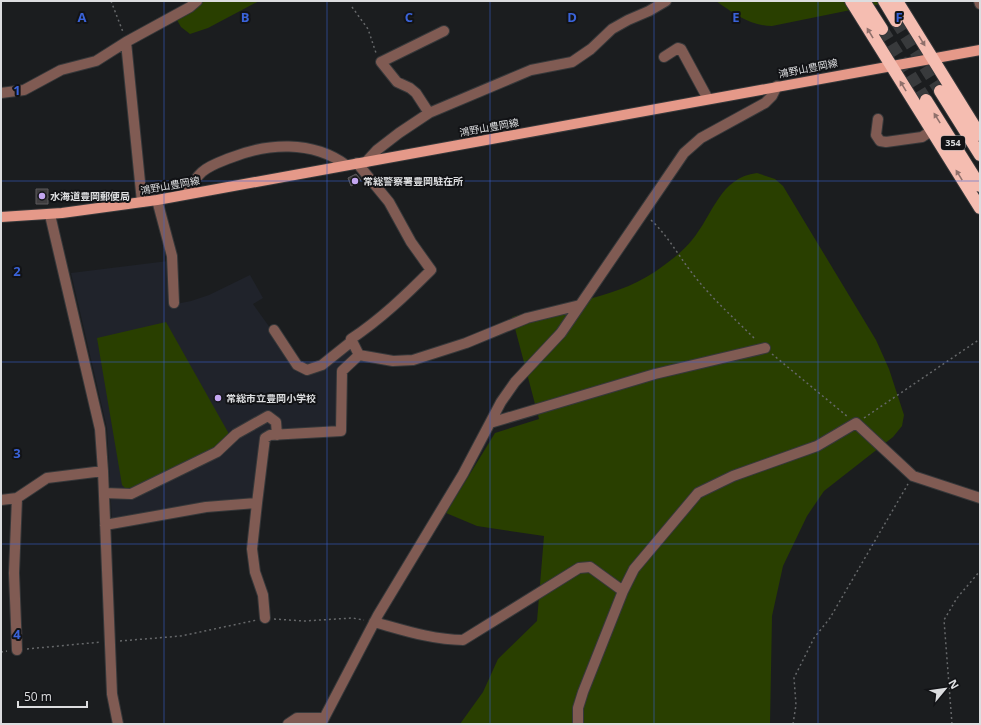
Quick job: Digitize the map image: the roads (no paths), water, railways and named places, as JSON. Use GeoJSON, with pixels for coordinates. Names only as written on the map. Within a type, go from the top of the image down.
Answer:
{"type":"FeatureCollection","features":[{"type":"Feature","properties":{"kind":"highway"},"geometry":{"type":"LineString","coordinates":[[850,1],[980,208]]}},
{"type":"Feature","properties":{"kind":"highway"},"geometry":{"type":"LineString","coordinates":[[864,1],[882,29]]}},
{"type":"Feature","properties":{"kind":"highway"},"geometry":{"type":"LineString","coordinates":[[884,1],[896,21]]}},
{"type":"Feature","properties":{"kind":"highway"},"geometry":{"type":"LineString","coordinates":[[897,1],[980,135]]}},
{"type":"Feature","properties":{"kind":"highway","name":"354"},"geometry":{"type":"LineString","coordinates":[[940,91],[980,155]]}},
{"type":"Feature","properties":{"kind":"highway","name":"354"},"geometry":{"type":"LineString","coordinates":[[926,100],[980,186]]}},
{"type":"Feature","properties":{"kind":"main road","name":"鴻野山豊岡線"},"geometry":{"type":"LineString","coordinates":[[1,217],[50,215],[157,200],[890,65],[980,50]]}},
{"type":"Feature","properties":{"kind":"street"},"geometry":{"type":"LineString","coordinates":[[1,93],[24,90],[61,70],[96,61],[197,1]]}},
{"type":"Feature","properties":{"kind":"street"},"geometry":{"type":"LineString","coordinates":[[274,330],[297,366],[307,370],[322,365],[352,342],[351,339],[375,323],[405,297],[431,270],[412,242],[389,202],[362,162],[398,133],[429,113],[531,70],[572,62],[591,49],[612,29],[666,1]]}},
{"type":"Feature","properties":{"kind":"street"},"geometry":{"type":"LineString","coordinates":[[429,113],[416,94],[410,88],[397,82],[381,62],[444,31]]}},
{"type":"Feature","properties":{"kind":"street"},"geometry":{"type":"LineString","coordinates":[[126,42],[142,202]]}},
{"type":"Feature","properties":{"kind":"street"},"geometry":{"type":"LineString","coordinates":[[664,57],[678,48],[681,49],[708,99]]}},
{"type":"Feature","properties":{"kind":"street"},"geometry":{"type":"LineString","coordinates":[[288,724],[297,718],[322,721],[374,622],[463,474],[501,402],[515,382],[560,333],[684,153],[701,138],[765,103],[772,96],[777,86]]}},
{"type":"Feature","properties":{"kind":"street"},"geometry":{"type":"LineString","coordinates":[[878,119],[876,135],[880,141],[886,142],[922,137],[931,131]]}},
{"type":"Feature","properties":{"kind":"street"},"geometry":{"type":"LineString","coordinates":[[187,194],[194,180],[210,166],[236,156],[275,146],[289,146],[314,151],[335,157],[346,165]]}},
{"type":"Feature","properties":{"kind":"street"},"geometry":{"type":"LineString","coordinates":[[157,200],[172,256],[174,303]]}},
{"type":"Feature","properties":{"kind":"street"},"geometry":{"type":"LineString","coordinates":[[50,215],[100,429],[112,694],[118,724]]}},
{"type":"Feature","properties":{"kind":"street"},"geometry":{"type":"LineString","coordinates":[[359,355],[393,361],[413,360],[433,355],[466,343],[527,318],[580,305]]}},
{"type":"Feature","properties":{"kind":"street"},"geometry":{"type":"LineString","coordinates":[[352,342],[359,355]]}},
{"type":"Feature","properties":{"kind":"street"},"geometry":{"type":"LineString","coordinates":[[490,423],[655,374],[765,348]]}},
{"type":"Feature","properties":{"kind":"street"},"geometry":{"type":"LineString","coordinates":[[265,618],[263,595],[255,572],[252,549],[265,438],[277,435],[341,431],[342,371],[359,355]]}},
{"type":"Feature","properties":{"kind":"street"},"geometry":{"type":"LineString","coordinates":[[104,493],[131,494],[217,452],[236,434],[268,416],[276,422],[277,435]]}},
{"type":"Feature","properties":{"kind":"street"},"geometry":{"type":"LineString","coordinates":[[578,724],[578,708],[583,692],[623,591],[634,569],[698,493],[733,476],[817,446],[856,423],[913,476],[980,498]]}},
{"type":"Feature","properties":{"kind":"street"},"geometry":{"type":"LineString","coordinates":[[1,500],[17,498],[47,478],[103,471]]}},
{"type":"Feature","properties":{"kind":"street"},"geometry":{"type":"LineString","coordinates":[[17,498],[14,573],[17,650]]}},
{"type":"Feature","properties":{"kind":"street"},"geometry":{"type":"LineString","coordinates":[[105,525],[206,507],[257,503]]}},
{"type":"Feature","properties":{"kind":"street"},"geometry":{"type":"LineString","coordinates":[[374,622],[448,640],[462,640],[579,568],[590,568],[623,591]]}},
{"type":"Feature","properties":{"kind":"tunnel"},"geometry":{"type":"LineString","coordinates":[[896,21],[940,91]]}},
{"type":"Feature","properties":{"kind":"tunnel"},"geometry":{"type":"LineString","coordinates":[[882,29],[926,100]]}},
{"type":"Feature","properties":{"kind":"place","name":"常総警察署豊岡駐在所"},"geometry":{"type":"Point","coordinates":[355,181]}},
{"type":"Feature","properties":{"kind":"place","name":"水海道豊岡郵便局"},"geometry":{"type":"Point","coordinates":[42,196]}},
{"type":"Feature","properties":{"kind":"place","name":"常総市立豊岡小学校"},"geometry":{"type":"Point","coordinates":[218,398]}}]}
